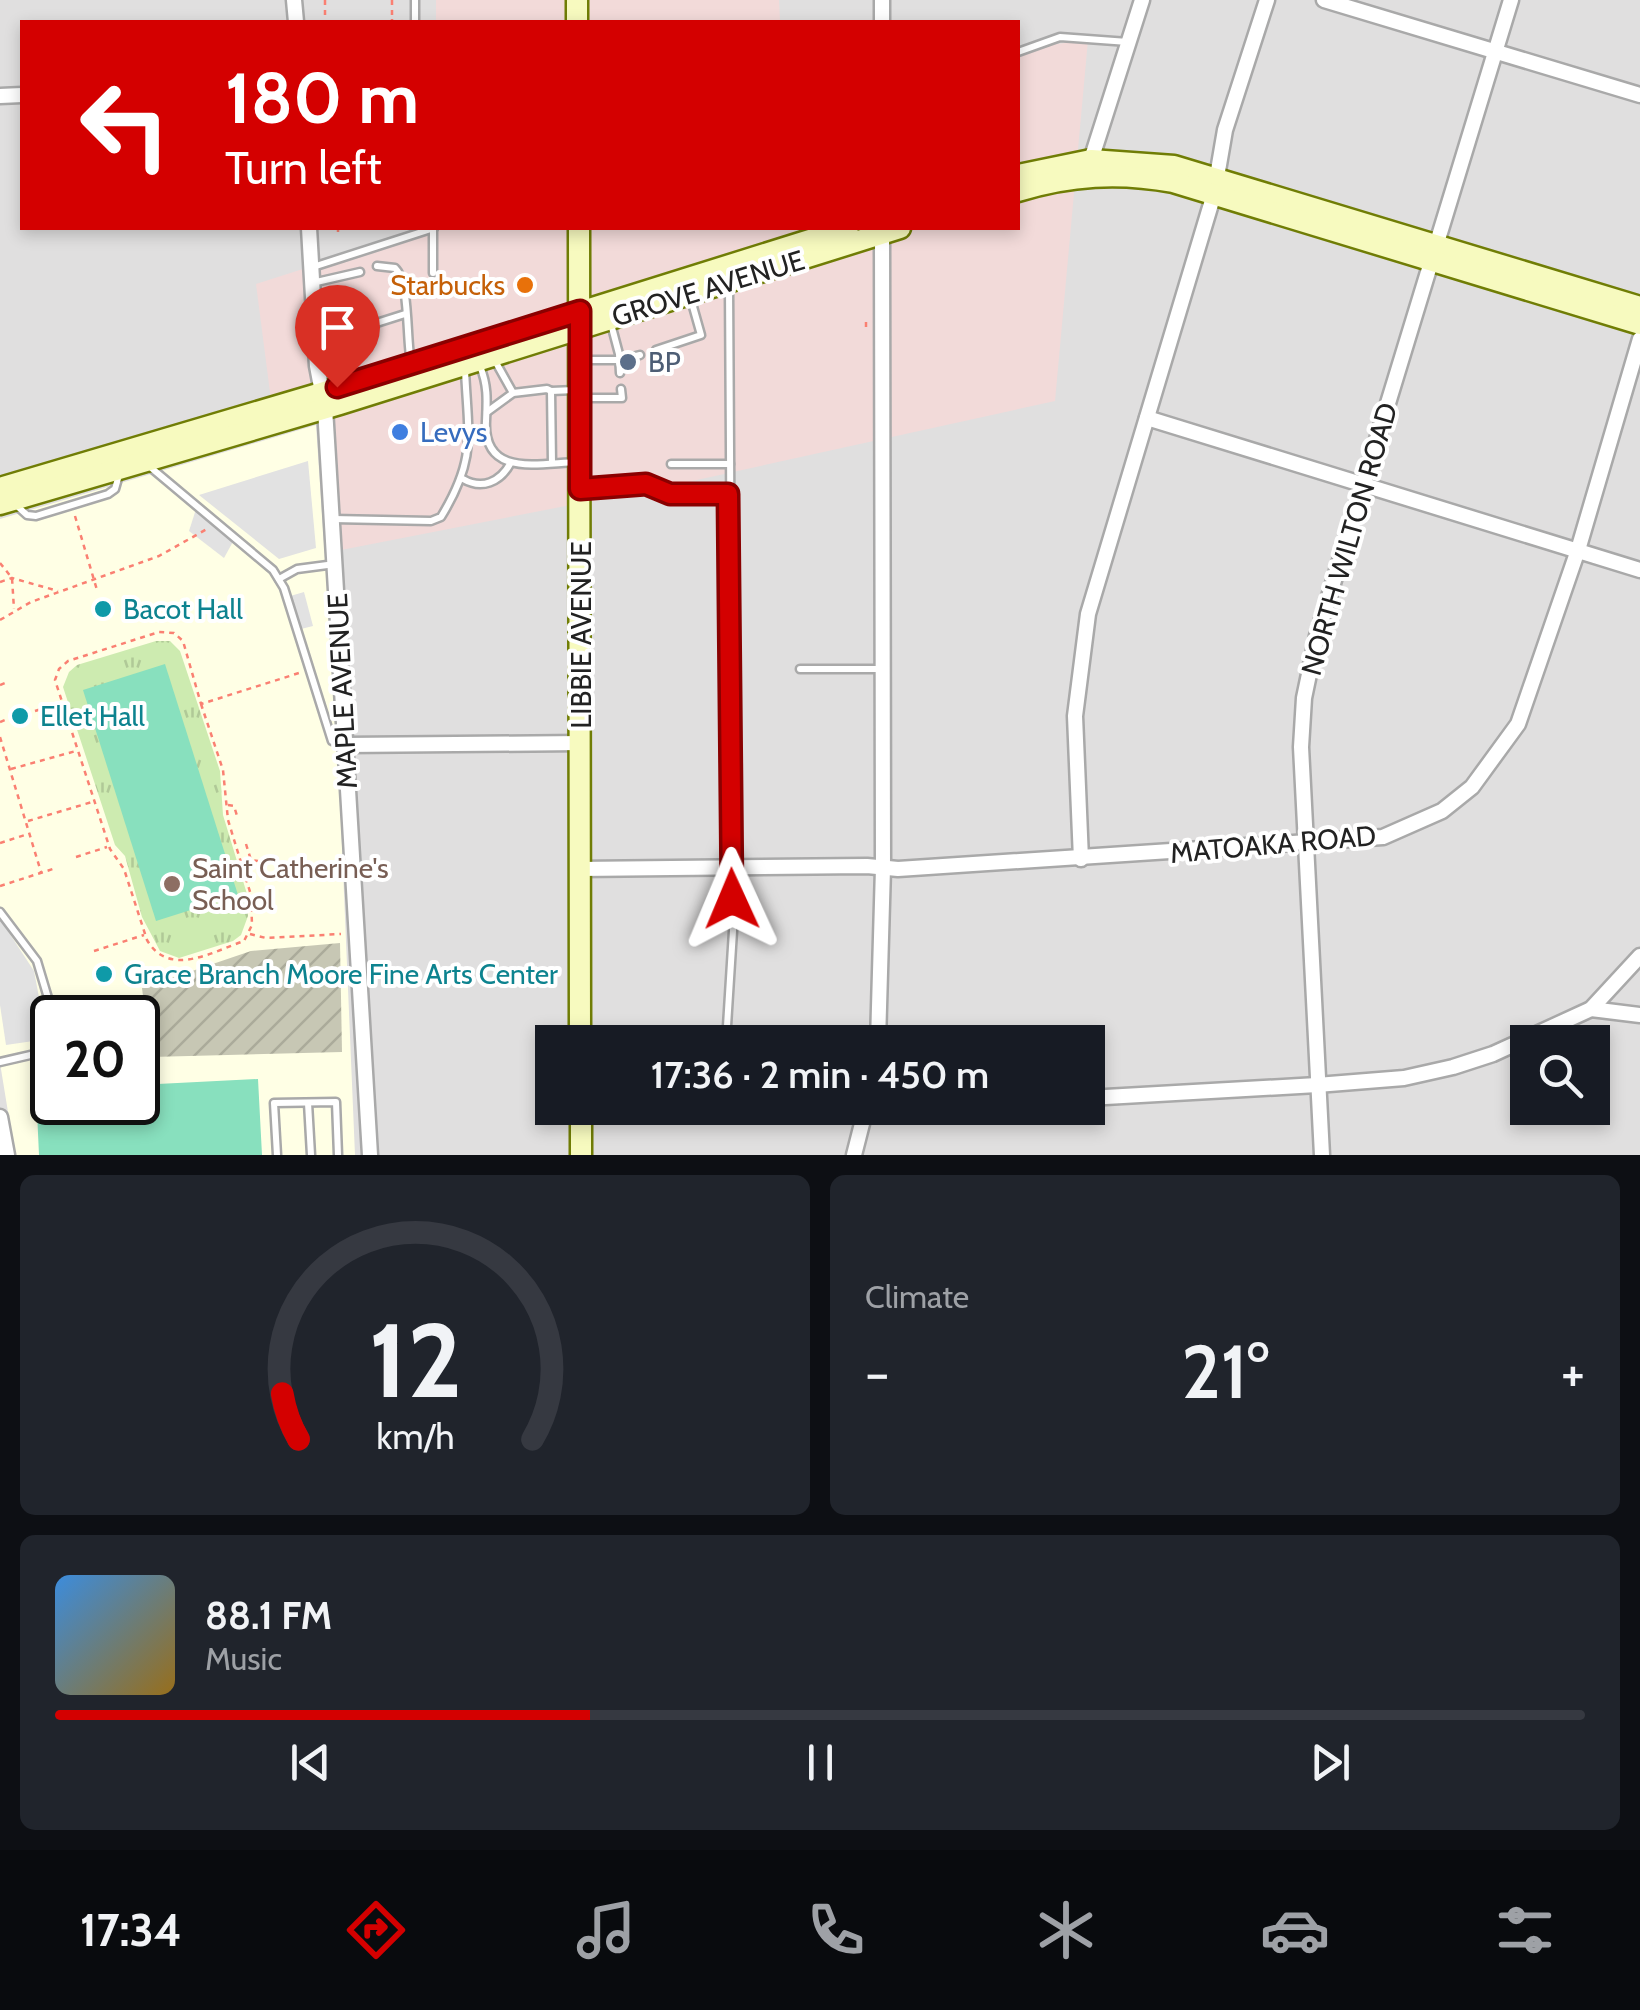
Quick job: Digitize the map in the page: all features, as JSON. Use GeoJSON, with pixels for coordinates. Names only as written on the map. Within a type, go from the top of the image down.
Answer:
{"type":"FeatureCollection","features":[{"type":"Feature","properties":{"kind":"street"},"geometry":{"type":"LineString","coordinates":[[1091,160],[1142,0]]}},
{"type":"Feature","properties":{"kind":"street"},"geometry":{"type":"LineString","coordinates":[[1081,858],[1075,716],[1088,614],[1215,186],[1225,130],[1266,0]]}},
{"type":"Feature","properties":{"kind":"street"},"geometry":{"type":"LineString","coordinates":[[1324,0],[1640,95]]}},
{"type":"Feature","properties":{"kind":"street","name":"NORTH WILTON ROAD"},"geometry":{"type":"LineString","coordinates":[[1322,1155],[1301,747],[1304,698],[1316,636],[1511,0]]}},
{"type":"Feature","properties":{"kind":"street"},"geometry":{"type":"LineString","coordinates":[[1020,175],[1091,160],[1174,166],[1215,186],[1434,253],[1640,324]]}},
{"type":"Feature","properties":{"kind":"street"},"geometry":{"type":"LineString","coordinates":[[1020,190],[1068,178],[1120,176],[1215,186]]}},
{"type":"Feature","properties":{"kind":"street","name":"MAPLE AVENUE"},"geometry":{"type":"LineString","coordinates":[[309,230],[332,519],[370,1155]]}},
{"type":"Feature","properties":{"kind":"street","name":"LIBBIE AVENUE"},"geometry":{"type":"LineString","coordinates":[[579,230],[580,1025]]}},
{"type":"Feature","properties":{"kind":"street","name":"GROVE AVENUE"},"geometry":{"type":"LineString","coordinates":[[4,497],[323,400],[478,360],[580,320],[842,230]]}},
{"type":"Feature","properties":{"kind":"street","name":"GROVE AVENUE"},"geometry":{"type":"LineString","coordinates":[[4,497],[144,462],[323,400],[412,364],[580,320],[610,319],[885,230]]}},
{"type":"Feature","properties":{"kind":"street"},"geometry":{"type":"LineString","coordinates":[[879,1025],[884,868],[888,230]]}},
{"type":"Feature","properties":{"kind":"street"},"geometry":{"type":"LineString","coordinates":[[1434,253],[1640,308]]}},
{"type":"Feature","properties":{"kind":"street","name":"MATOAKA ROAD"},"geometry":{"type":"LineString","coordinates":[[579,869],[884,868],[1307,844],[1383,837],[1409,828],[1442,811],[1472,787],[1518,724],[1578,550],[1640,339]]}},
{"type":"Feature","properties":{"kind":"street"},"geometry":{"type":"LineString","coordinates":[[1147,418],[1640,570]]}},
{"type":"Feature","properties":{"kind":"street"},"geometry":{"type":"LineString","coordinates":[[346,745],[582,744]]}},
{"type":"Feature","properties":{"kind":"street"},"geometry":{"type":"LineString","coordinates":[[1105,1097],[1404,1078],[1453,1068],[1494,1054],[1591,1009],[1640,956]]}},
{"type":"Feature","properties":{"kind":"street"},"geometry":{"type":"LineString","coordinates":[[1591,1009],[1640,1016]]}},
{"type":"Feature","properties":{"kind":"street"},"geometry":{"type":"LineString","coordinates":[[0,1117],[7,1155]]}},
{"type":"Feature","properties":{"kind":"street"},"geometry":{"type":"LineString","coordinates":[[580,1125],[581,1155]]}},
{"type":"Feature","properties":{"kind":"street"},"geometry":{"type":"LineString","coordinates":[[854,1155],[862,1125]]}},
{"type":"Feature","properties":{"kind":"lane"},"geometry":{"type":"LineString","coordinates":[[1020,51],[1060,37],[1129,42]]}},
{"type":"Feature","properties":{"kind":"lane"},"geometry":{"type":"LineString","coordinates":[[312,275],[428,230]]}},
{"type":"Feature","properties":{"kind":"lane"},"geometry":{"type":"LineString","coordinates":[[433,230],[433,273]]}},
{"type":"Feature","properties":{"kind":"lane"},"geometry":{"type":"LineString","coordinates":[[377,266],[391,266],[400,272],[412,364]]}},
{"type":"Feature","properties":{"kind":"lane"},"geometry":{"type":"LineString","coordinates":[[312,275],[360,272]]}},
{"type":"Feature","properties":{"kind":"lane"},"geometry":{"type":"LineString","coordinates":[[727,1025],[733,931],[729,282]]}},
{"type":"Feature","properties":{"kind":"lane"},"geometry":{"type":"LineString","coordinates":[[656,350],[701,336],[689,294]]}},
{"type":"Feature","properties":{"kind":"lane"},"geometry":{"type":"LineString","coordinates":[[316,335],[345,333],[406,314]]}},
{"type":"Feature","properties":{"kind":"lane"},"geometry":{"type":"LineString","coordinates":[[610,319],[620,373]]}},
{"type":"Feature","properties":{"kind":"lane"},"geometry":{"type":"LineString","coordinates":[[580,360],[620,360],[640,355]]}},
{"type":"Feature","properties":{"kind":"lane"},"geometry":{"type":"LineString","coordinates":[[478,360],[512,393]]}},
{"type":"Feature","properties":{"kind":"lane"},"geometry":{"type":"LineString","coordinates":[[478,360],[487,382],[486,438],[498,458],[510,464],[580,462]]}},
{"type":"Feature","properties":{"kind":"lane"},"geometry":{"type":"LineString","coordinates":[[332,519],[442,517],[463,479],[478,360]]}},
{"type":"Feature","properties":{"kind":"lane"},"geometry":{"type":"LineString","coordinates":[[487,412],[512,393],[546,389],[622,398],[621,389]]}},
{"type":"Feature","properties":{"kind":"lane"},"geometry":{"type":"LineString","coordinates":[[551,392],[552,462]]}},
{"type":"Feature","properties":{"kind":"lane"},"geometry":{"type":"LineString","coordinates":[[144,462],[273,570],[284,588],[332,741],[346,745]]}},
{"type":"Feature","properties":{"kind":"lane"},"geometry":{"type":"LineString","coordinates":[[463,479],[474,486],[490,484],[510,464]]}},
{"type":"Feature","properties":{"kind":"lane"},"geometry":{"type":"LineString","coordinates":[[671,464],[730,464]]}},
{"type":"Feature","properties":{"kind":"lane"},"geometry":{"type":"LineString","coordinates":[[4,497],[28,515],[71,505],[108,494],[122,468]]}},
{"type":"Feature","properties":{"kind":"lane"},"geometry":{"type":"LineString","coordinates":[[580,489],[646,484],[670,494],[728,494]]}},
{"type":"Feature","properties":{"kind":"lane"},"geometry":{"type":"LineString","coordinates":[[279,579],[297,569],[334,564]]}},
{"type":"Feature","properties":{"kind":"lane"},"geometry":{"type":"LineString","coordinates":[[800,669],[883,669]]}},
{"type":"Feature","properties":{"kind":"lane"},"geometry":{"type":"LineString","coordinates":[[0,912],[36,961],[47,995]]}},
{"type":"Feature","properties":{"kind":"lane"},"geometry":{"type":"LineString","coordinates":[[0,1062],[30,1055]]}},
{"type":"Feature","properties":{"kind":"lane"},"geometry":{"type":"LineString","coordinates":[[277,1155],[274,1103],[336,1102],[338,1155]]}},
{"type":"Feature","properties":{"kind":"lane"},"geometry":{"type":"LineString","coordinates":[[308,1103],[311,1155]]}},
{"type":"Feature","properties":{"kind":"path"},"geometry":{"type":"LineString","coordinates":[[392,0],[392,20]]}},
{"type":"Feature","properties":{"kind":"path"},"geometry":{"type":"LineString","coordinates":[[866,322],[866,330]]}},
{"type":"Feature","properties":{"kind":"path"},"geometry":{"type":"LineString","coordinates":[[71,505],[97,590]]}},
{"type":"Feature","properties":{"kind":"path"},"geometry":{"type":"LineString","coordinates":[[0,620],[14,610],[159,556],[217,523]]}},
{"type":"Feature","properties":{"kind":"path"},"geometry":{"type":"LineString","coordinates":[[0,563],[12,578],[14,610]]}},
{"type":"Feature","properties":{"kind":"path"},"geometry":{"type":"LineString","coordinates":[[0,582],[12,578],[60,592]]}},
{"type":"Feature","properties":{"kind":"path"},"geometry":{"type":"LineString","coordinates":[[159,632],[174,633],[183,642],[201,704],[224,770],[228,820],[251,895],[250,934],[244,940],[172,962],[153,950],[124,868],[109,847],[55,680],[68,661],[159,632]]}},
{"type":"Feature","properties":{"kind":"path"},"geometry":{"type":"LineString","coordinates":[[201,704],[310,670]]}},
{"type":"Feature","properties":{"kind":"path"},"geometry":{"type":"LineString","coordinates":[[35,711],[62,703]]}},
{"type":"Feature","properties":{"kind":"path"},"geometry":{"type":"LineString","coordinates":[[0,737],[41,872]]}},
{"type":"Feature","properties":{"kind":"path"},"geometry":{"type":"LineString","coordinates":[[10,770],[77,750]]}},
{"type":"Feature","properties":{"kind":"path"},"geometry":{"type":"LineString","coordinates":[[26,822],[94,801]]}},
{"type":"Feature","properties":{"kind":"path"},"geometry":{"type":"LineString","coordinates":[[226,804],[234,806],[238,818]]}},
{"type":"Feature","properties":{"kind":"path"},"geometry":{"type":"LineString","coordinates":[[0,843],[29,834]]}},
{"type":"Feature","properties":{"kind":"path"},"geometry":{"type":"LineString","coordinates":[[246,844],[251,860],[258,861]]}},
{"type":"Feature","properties":{"kind":"path"},"geometry":{"type":"LineString","coordinates":[[76,857],[109,847]]}},
{"type":"Feature","properties":{"kind":"path"},"geometry":{"type":"LineString","coordinates":[[0,886],[56,868]]}},
{"type":"Feature","properties":{"kind":"path"},"geometry":{"type":"LineString","coordinates":[[250,934],[266,938],[357,933]]}},
{"type":"Feature","properties":{"kind":"path"},"geometry":{"type":"LineString","coordinates":[[94,951],[146,935]]}},
{"type":"Feature","properties":{"kind":"shaded area"},"geometry":{"type":"Polygon","coordinates":[[[0,0],[1640,0],[1640,1155],[0,1155],[0,0]]]}},
{"type":"Feature","properties":{"kind":"shaded area"},"geometry":{"type":"Polygon","coordinates":[[[436,0],[779,0],[780,20],[436,20],[436,0]]]}},
{"type":"Feature","properties":{"kind":"shaded area"},"geometry":{"type":"Polygon","coordinates":[[[1088,40],[1055,401],[683,483],[336,551],[322,417],[275,431],[256,284],[425,230],[1020,230],[1020,49],[1088,40]]]}},
{"type":"Feature","properties":{"kind":"shaded area","name":"Saint Catherine's School"},"geometry":{"type":"Polygon","coordinates":[[[316,425],[338,751],[355,1155],[15,1155],[0,1063],[0,519],[316,425]]]}},
{"type":"Feature","properties":{"kind":"shaded area"},"geometry":{"type":"Polygon","coordinates":[[[308,461],[316,548],[279,559],[199,495],[308,461]]]}},
{"type":"Feature","properties":{"kind":"shaded area"},"geometry":{"type":"Polygon","coordinates":[[[197,506],[235,538],[224,558],[189,531],[197,506]]]}},
{"type":"Feature","properties":{"kind":"shaded area"},"geometry":{"type":"Polygon","coordinates":[[[304,592],[313,626],[297,630],[287,597],[304,592]]]}},
{"type":"Feature","properties":{"kind":"shaded area"},"geometry":{"type":"Polygon","coordinates":[[[0,919],[34,971],[39,995],[30,995],[30,1041],[6,1045],[0,1005],[0,919]]]}},
{"type":"Feature","properties":{"kind":"shaded area"},"geometry":{"type":"Polygon","coordinates":[[[340,943],[342,1052],[160,1057],[160,995],[143,995],[142,988],[251,951],[340,943]]]}},
{"type":"Feature","properties":{"kind":"green space"},"geometry":{"type":"Polygon","coordinates":[[[156,641],[170,641],[180,651],[220,771],[223,815],[247,894],[248,916],[241,935],[179,958],[160,951],[142,917],[125,856],[115,845],[63,687],[77,665],[156,641]]]}},
{"type":"Feature","properties":{"kind":"green space"},"geometry":{"type":"Polygon","coordinates":[[[165,664],[238,895],[156,921],[83,690],[165,664]]]}},
{"type":"Feature","properties":{"kind":"green space"},"geometry":{"type":"Polygon","coordinates":[[[258,1079],[262,1155],[39,1155],[38,1125],[160,1125],[160,1084],[258,1079]]]}},
{"type":"Feature","properties":{"kind":"place","name":"Starbucks"},"geometry":{"type":"Point","coordinates":[525,285]}},
{"type":"Feature","properties":{"kind":"place","name":"BP"},"geometry":{"type":"Point","coordinates":[628,362]}},
{"type":"Feature","properties":{"kind":"place","name":"Levys"},"geometry":{"type":"Point","coordinates":[400,432]}},
{"type":"Feature","properties":{"kind":"place","name":"Bacot Hall"},"geometry":{"type":"Point","coordinates":[103,609]}},
{"type":"Feature","properties":{"kind":"place","name":"Ellet Hall"},"geometry":{"type":"Point","coordinates":[20,716]}},
{"type":"Feature","properties":{"kind":"place","name":"Saint Catherine's School"},"geometry":{"type":"Point","coordinates":[172,884]}},
{"type":"Feature","properties":{"kind":"place","name":"Grace Branch Moore Fine Arts Center"},"geometry":{"type":"Point","coordinates":[104,974]}},
{"type":"Feature","properties":{"kind":"route"},"geometry":{"type":"LineString","coordinates":[[337,387],[580,311],[580,489],[646,484],[670,494],[728,494],[732,899]]}}]}
